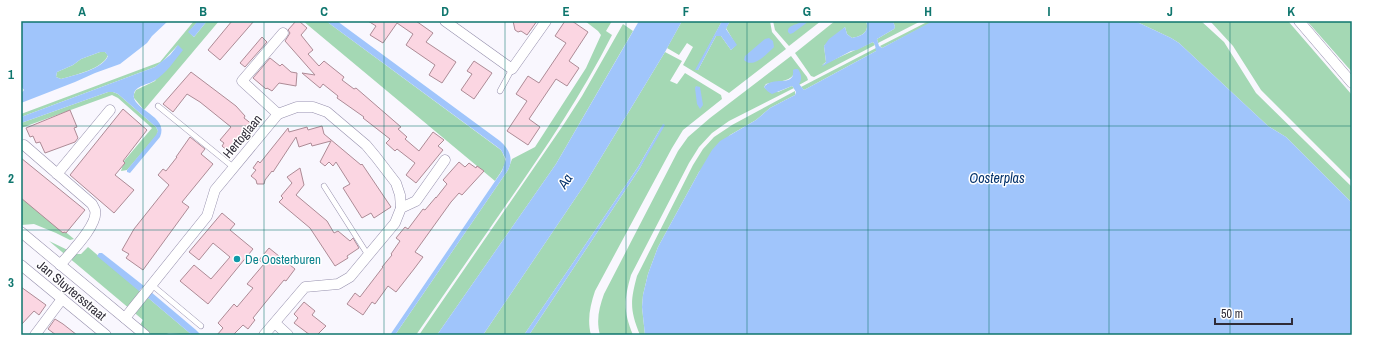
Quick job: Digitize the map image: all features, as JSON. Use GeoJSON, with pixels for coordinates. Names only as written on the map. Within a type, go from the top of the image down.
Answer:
{"type":"FeatureCollection","features":[{"type":"Feature","properties":{"kind":"street"},"geometry":{"type":"LineString","coordinates":[[445,21],[512,69],[546,21]]}},
{"type":"Feature","properties":{"kind":"street"},"geometry":{"type":"LineString","coordinates":[[1299,21],[1352,83]]}},
{"type":"Feature","properties":{"kind":"street"},"geometry":{"type":"LineString","coordinates":[[278,114],[242,81],[283,33]]}},
{"type":"Feature","properties":{"kind":"street","name":"Hertoglaan"},"geometry":{"type":"LineString","coordinates":[[125,318],[207,216],[215,190],[278,114],[299,107],[313,107],[327,112],[366,145],[376,157],[396,183],[402,208]]}},
{"type":"Feature","properties":{"kind":"street"},"geometry":{"type":"LineString","coordinates":[[57,174],[110,110]]}},
{"type":"Feature","properties":{"kind":"street","name":"Jan Sluytersstraat"},"geometry":{"type":"LineString","coordinates":[[24,145],[92,204],[96,210],[88,232],[60,265]]}},
{"type":"Feature","properties":{"kind":"street"},"geometry":{"type":"LineString","coordinates":[[264,335],[305,287],[338,284],[350,277],[395,223],[402,208],[416,201],[445,160]]}},
{"type":"Feature","properties":{"kind":"street","name":"Jan Sluytersstraat"},"geometry":{"type":"LineString","coordinates":[[21,232],[146,335]]}},
{"type":"Feature","properties":{"kind":"street","name":"Jan Sluytersstraat"},"geometry":{"type":"LineString","coordinates":[[21,265],[106,335]]}},
{"type":"Feature","properties":{"kind":"street"},"geometry":{"type":"LineString","coordinates":[[35,335],[62,299]]}},
{"type":"Feature","properties":{"kind":"street"},"geometry":{"type":"LineString","coordinates":[[274,323],[288,335]]}},
{"type":"Feature","properties":{"kind":"lane"},"geometry":{"type":"LineString","coordinates":[[500,91],[512,69]]}},
{"type":"Feature","properties":{"kind":"lane"},"geometry":{"type":"LineString","coordinates":[[158,106],[233,167]]}},
{"type":"Feature","properties":{"kind":"lane"},"geometry":{"type":"LineString","coordinates":[[324,186],[368,255]]}},
{"type":"Feature","properties":{"kind":"lane"},"geometry":{"type":"LineString","coordinates":[[152,285],[201,326]]}},
{"type":"Feature","properties":{"kind":"green space"},"geometry":{"type":"Polygon","coordinates":[[[194,21],[198,21],[189,32],[194,37],[207,21],[219,21],[144,110],[134,98],[136,90],[155,81],[178,45],[162,62],[155,67],[21,117],[21,114],[160,62],[194,21]]]}},
{"type":"Feature","properties":{"kind":"green space"},"geometry":{"type":"Polygon","coordinates":[[[303,21],[326,21],[501,150],[505,162],[503,169],[495,181],[303,21]]]}},
{"type":"Feature","properties":{"kind":"green space"},"geometry":{"type":"Polygon","coordinates":[[[585,21],[612,21],[606,31],[612,35],[575,101],[535,163],[416,335],[395,335],[508,170],[512,159],[535,147],[586,68],[601,35],[585,21]]]}},
{"type":"Feature","properties":{"kind":"green space"},"geometry":{"type":"Polygon","coordinates":[[[682,21],[722,21],[696,70],[698,70],[716,36],[721,36],[731,50],[736,45],[726,28],[730,21],[770,21],[772,32],[786,49],[729,93],[683,65],[693,47],[687,43],[679,55],[667,48],[682,21]]]}},
{"type":"Feature","properties":{"kind":"green space"},"geometry":{"type":"Polygon","coordinates":[[[773,21],[821,21],[789,46],[775,30],[773,21]]]}},
{"type":"Feature","properties":{"kind":"green space"},"geometry":{"type":"Polygon","coordinates":[[[835,21],[866,21],[867,28],[862,35],[852,38],[847,34],[845,27],[824,46],[826,62],[822,65],[873,42],[875,45],[814,77],[811,76],[795,53],[835,21]]]}},
{"type":"Feature","properties":{"kind":"green space"},"geometry":{"type":"Polygon","coordinates":[[[893,21],[921,21],[878,43],[877,39],[894,29],[895,27],[893,21]]]}},
{"type":"Feature","properties":{"kind":"green space"},"geometry":{"type":"Polygon","coordinates":[[[929,21],[936,21],[882,48],[880,46],[929,21]]]}},
{"type":"Feature","properties":{"kind":"green space"},"geometry":{"type":"Polygon","coordinates":[[[1135,21],[1201,21],[1224,42],[1256,93],[1352,187],[1352,203],[1286,137],[1268,126],[1179,43],[1135,21]]]}},
{"type":"Feature","properties":{"kind":"green space"},"geometry":{"type":"Polygon","coordinates":[[[1210,21],[1288,21],[1352,95],[1352,181],[1261,90],[1233,46],[1210,21]]]}},
{"type":"Feature","properties":{"kind":"green space"},"geometry":{"type":"Polygon","coordinates":[[[1307,21],[1352,21],[1352,72],[1307,21]]]}},
{"type":"Feature","properties":{"kind":"green space"},"geometry":{"type":"Polygon","coordinates":[[[623,24],[633,31],[556,164],[437,335],[419,335],[564,124],[582,96],[623,24]]]}},
{"type":"Feature","properties":{"kind":"green space"},"geometry":{"type":"Polygon","coordinates":[[[876,48],[876,51],[804,90],[801,87],[876,48]]]}},
{"type":"Feature","properties":{"kind":"green space"},"geometry":{"type":"Polygon","coordinates":[[[100,52],[105,52],[108,55],[101,64],[95,68],[61,79],[56,77],[57,72],[73,65],[81,59],[100,52]]]}},
{"type":"Feature","properties":{"kind":"green space"},"geometry":{"type":"Polygon","coordinates":[[[665,52],[682,61],[670,81],[677,84],[685,73],[721,95],[722,99],[683,130],[672,148],[595,291],[589,324],[591,335],[529,335],[640,168],[663,124],[638,167],[524,335],[483,335],[585,184],[665,52]]]}},
{"type":"Feature","properties":{"kind":"green space"},"geometry":{"type":"Polygon","coordinates":[[[791,56],[808,80],[799,85],[794,74],[788,79],[766,84],[764,87],[766,89],[778,92],[792,86],[794,88],[729,121],[712,133],[699,147],[689,163],[631,275],[626,299],[626,312],[633,335],[600,335],[598,324],[604,294],[678,151],[688,137],[710,118],[791,56]]]}},
{"type":"Feature","properties":{"kind":"green space"},"geometry":{"type":"Polygon","coordinates":[[[795,91],[795,95],[770,108],[756,120],[730,135],[699,172],[658,247],[648,274],[642,307],[645,335],[640,335],[634,319],[632,306],[637,276],[693,165],[703,149],[714,137],[732,125],[795,91]]]}},
{"type":"Feature","properties":{"kind":"green space"},"geometry":{"type":"Polygon","coordinates":[[[108,92],[118,94],[156,127],[158,131],[157,135],[127,170],[121,171],[124,161],[152,128],[118,98],[112,95],[21,128],[21,123],[108,92]]]}},
{"type":"Feature","properties":{"kind":"green space"},"geometry":{"type":"Polygon","coordinates":[[[21,195],[74,239],[70,240],[34,224],[21,225],[21,195]]]}},
{"type":"Feature","properties":{"kind":"green space"},"geometry":{"type":"Polygon","coordinates":[[[49,241],[76,254],[81,254],[88,247],[192,335],[169,333],[164,335],[152,335],[140,325],[143,320],[49,241]]]}},
{"type":"Feature","properties":{"kind":"water"},"geometry":{"type":"Polygon","coordinates":[[[21,21],[168,21],[152,36],[147,43],[120,64],[21,103],[21,94],[24,90],[21,86],[21,21]],[[100,52],[81,59],[73,65],[57,72],[56,77],[61,79],[101,65],[108,56],[105,52],[100,52]]]}},
{"type":"Feature","properties":{"kind":"water"},"geometry":{"type":"Polygon","coordinates":[[[198,21],[207,21],[194,37],[188,32],[198,21]]]}},
{"type":"Feature","properties":{"kind":"water"},"geometry":{"type":"Polygon","coordinates":[[[326,21],[337,21],[500,141],[510,154],[511,162],[508,170],[395,335],[390,335],[502,171],[506,159],[501,150],[496,146],[326,21]]]}},
{"type":"Feature","properties":{"kind":"water","name":"Aa"},"geometry":{"type":"Polygon","coordinates":[[[639,21],[682,21],[665,52],[585,184],[483,335],[437,335],[556,164],[639,21]]]}},
{"type":"Feature","properties":{"kind":"water"},"geometry":{"type":"Polygon","coordinates":[[[722,21],[730,21],[726,29],[737,45],[731,50],[721,36],[716,36],[698,70],[695,70],[722,21]]]}},
{"type":"Feature","properties":{"kind":"water"},"geometry":{"type":"Polygon","coordinates":[[[803,21],[809,21],[793,33],[790,34],[788,32],[791,26],[803,21]]]}},
{"type":"Feature","properties":{"kind":"water","name":"Oosterplas"},"geometry":{"type":"Polygon","coordinates":[[[866,21],[893,21],[895,27],[894,29],[877,39],[879,46],[882,48],[931,22],[936,21],[1135,21],[1179,43],[1268,126],[1286,137],[1352,203],[1352,335],[645,335],[642,307],[648,274],[658,247],[712,150],[720,141],[756,120],[770,108],[795,95],[796,92],[792,86],[772,94],[764,87],[768,84],[791,79],[793,70],[798,69],[801,77],[799,84],[804,90],[876,51],[873,42],[857,50],[851,51],[821,67],[826,62],[824,46],[829,39],[845,27],[847,34],[852,38],[862,35],[867,28],[866,21]]]}},
{"type":"Feature","properties":{"kind":"water"},"geometry":{"type":"Polygon","coordinates":[[[769,38],[773,41],[774,47],[768,53],[756,62],[752,63],[744,60],[745,56],[765,39],[769,38]]]}},
{"type":"Feature","properties":{"kind":"water"},"geometry":{"type":"Polygon","coordinates":[[[178,45],[183,50],[166,71],[154,81],[139,87],[135,91],[134,99],[155,118],[160,124],[162,130],[160,137],[130,173],[127,172],[127,170],[158,131],[156,127],[118,94],[108,92],[21,123],[21,117],[155,67],[170,55],[178,45]]]}},
{"type":"Feature","properties":{"kind":"water"},"geometry":{"type":"Polygon","coordinates":[[[696,86],[700,87],[703,105],[700,109],[697,104],[696,86]]]}},
{"type":"Feature","properties":{"kind":"water"},"geometry":{"type":"Polygon","coordinates":[[[663,124],[665,125],[640,168],[529,335],[524,335],[638,167],[663,124]]]}},
{"type":"Feature","properties":{"kind":"water"},"geometry":{"type":"Polygon","coordinates":[[[99,253],[102,253],[144,286],[139,291],[97,256],[99,253]]]}},
{"type":"Feature","properties":{"kind":"water"},"geometry":{"type":"Polygon","coordinates":[[[151,292],[201,335],[192,335],[147,297],[151,292]]]}},
{"type":"Feature","properties":{"kind":"building"},"geometry":{"type":"Polygon","coordinates":[[[232,21],[254,21],[220,60],[208,50],[232,21]]]}},
{"type":"Feature","properties":{"kind":"building"},"geometry":{"type":"Polygon","coordinates":[[[296,21],[299,21],[307,28],[301,35],[313,50],[308,54],[319,66],[324,61],[344,77],[342,80],[354,89],[356,88],[401,127],[398,129],[407,137],[405,139],[419,151],[433,132],[444,140],[438,146],[443,150],[416,183],[406,175],[415,163],[397,149],[395,151],[386,143],[390,139],[363,118],[364,117],[337,98],[338,96],[323,84],[320,88],[302,73],[315,75],[285,41],[290,33],[288,30],[296,21]]]}},
{"type":"Feature","properties":{"kind":"building"},"geometry":{"type":"Polygon","coordinates":[[[368,21],[416,21],[433,33],[426,42],[456,62],[442,83],[429,75],[435,65],[406,45],[413,34],[397,23],[383,43],[370,35],[376,26],[368,21]]]}},
{"type":"Feature","properties":{"kind":"building"},"geometry":{"type":"Polygon","coordinates":[[[513,21],[537,21],[527,35],[521,31],[518,32],[515,30],[513,21]]]}},
{"type":"Feature","properties":{"kind":"building"},"geometry":{"type":"Polygon","coordinates":[[[565,21],[572,21],[588,32],[569,61],[579,68],[567,86],[556,79],[529,119],[540,127],[528,145],[507,131],[527,101],[516,94],[528,76],[539,83],[566,43],[555,36],[565,21]]]}},
{"type":"Feature","properties":{"kind":"building"},"geometry":{"type":"Polygon","coordinates":[[[262,37],[267,42],[245,67],[240,63],[262,37]]]}},
{"type":"Feature","properties":{"kind":"building"},"geometry":{"type":"Polygon","coordinates":[[[270,58],[280,66],[282,64],[291,72],[297,73],[296,86],[279,83],[272,91],[267,88],[266,89],[253,78],[270,58]]]}},
{"type":"Feature","properties":{"kind":"building"},"geometry":{"type":"Polygon","coordinates":[[[474,61],[492,73],[474,99],[461,90],[472,74],[467,71],[474,61]]]}},
{"type":"Feature","properties":{"kind":"building"},"geometry":{"type":"Polygon","coordinates":[[[191,72],[236,106],[245,116],[244,118],[253,125],[230,153],[222,146],[224,143],[220,140],[231,127],[200,102],[187,94],[173,112],[163,104],[191,72]]]}},
{"type":"Feature","properties":{"kind":"building"},"geometry":{"type":"Polygon","coordinates":[[[123,109],[147,130],[123,161],[125,163],[115,175],[134,190],[114,213],[70,175],[123,109]]]}},
{"type":"Feature","properties":{"kind":"building"},"geometry":{"type":"Polygon","coordinates":[[[70,110],[77,127],[74,128],[78,138],[75,142],[45,153],[40,142],[36,143],[33,136],[30,137],[26,128],[70,110]]]}},
{"type":"Feature","properties":{"kind":"building"},"geometry":{"type":"Polygon","coordinates":[[[322,126],[324,134],[361,165],[362,164],[391,207],[374,218],[371,213],[362,218],[343,188],[350,184],[336,162],[333,166],[329,162],[325,166],[320,162],[331,141],[312,146],[311,143],[299,147],[296,137],[273,172],[272,171],[265,180],[264,184],[257,184],[256,180],[251,176],[256,170],[253,168],[258,161],[260,163],[288,128],[289,132],[307,127],[308,130],[322,126]]]}},
{"type":"Feature","properties":{"kind":"building"},"geometry":{"type":"Polygon","coordinates":[[[190,137],[205,149],[201,154],[213,164],[182,202],[189,207],[143,270],[126,258],[129,254],[122,250],[134,229],[169,185],[158,175],[163,169],[166,171],[190,137]]]}},
{"type":"Feature","properties":{"kind":"building"},"geometry":{"type":"Polygon","coordinates":[[[21,158],[85,210],[66,233],[63,233],[21,198],[21,158]]]}},
{"type":"Feature","properties":{"kind":"building"},"geometry":{"type":"Polygon","coordinates":[[[459,162],[465,167],[469,163],[484,171],[462,195],[459,193],[451,202],[415,252],[423,257],[396,292],[388,286],[375,304],[372,302],[363,315],[347,304],[355,293],[360,297],[392,255],[391,254],[400,241],[396,238],[405,227],[408,229],[423,209],[425,210],[436,198],[447,184],[443,180],[459,162]]]}},
{"type":"Feature","properties":{"kind":"building"},"geometry":{"type":"Polygon","coordinates":[[[300,168],[304,185],[296,195],[327,221],[334,233],[338,231],[350,241],[353,238],[359,248],[347,256],[348,258],[335,266],[310,228],[279,202],[283,198],[281,196],[292,183],[287,177],[300,168]]]}},
{"type":"Feature","properties":{"kind":"building","name":"De Oosterburen"},"geometry":{"type":"Polygon","coordinates":[[[222,213],[235,224],[230,230],[253,249],[208,304],[180,281],[194,265],[211,279],[230,257],[213,243],[199,260],[189,252],[222,213]]]}},
{"type":"Feature","properties":{"kind":"building"},"geometry":{"type":"Polygon","coordinates":[[[269,248],[295,269],[253,318],[255,320],[248,329],[243,325],[233,335],[217,335],[223,328],[218,323],[234,304],[237,307],[253,288],[247,284],[264,264],[259,260],[269,248]]]}},
{"type":"Feature","properties":{"kind":"building"},"geometry":{"type":"Polygon","coordinates":[[[21,287],[46,305],[39,315],[34,311],[21,325],[21,287]]]}},
{"type":"Feature","properties":{"kind":"building"},"geometry":{"type":"Polygon","coordinates":[[[304,302],[315,311],[312,315],[326,326],[317,335],[310,335],[294,323],[298,318],[294,314],[304,302]]]}},
{"type":"Feature","properties":{"kind":"building"},"geometry":{"type":"Polygon","coordinates":[[[55,319],[77,335],[56,335],[48,329],[55,319]]]}},
{"type":"Feature","properties":{"kind":"place","name":"De Oosterburen"},"geometry":{"type":"Point","coordinates":[237,259]}}]}
